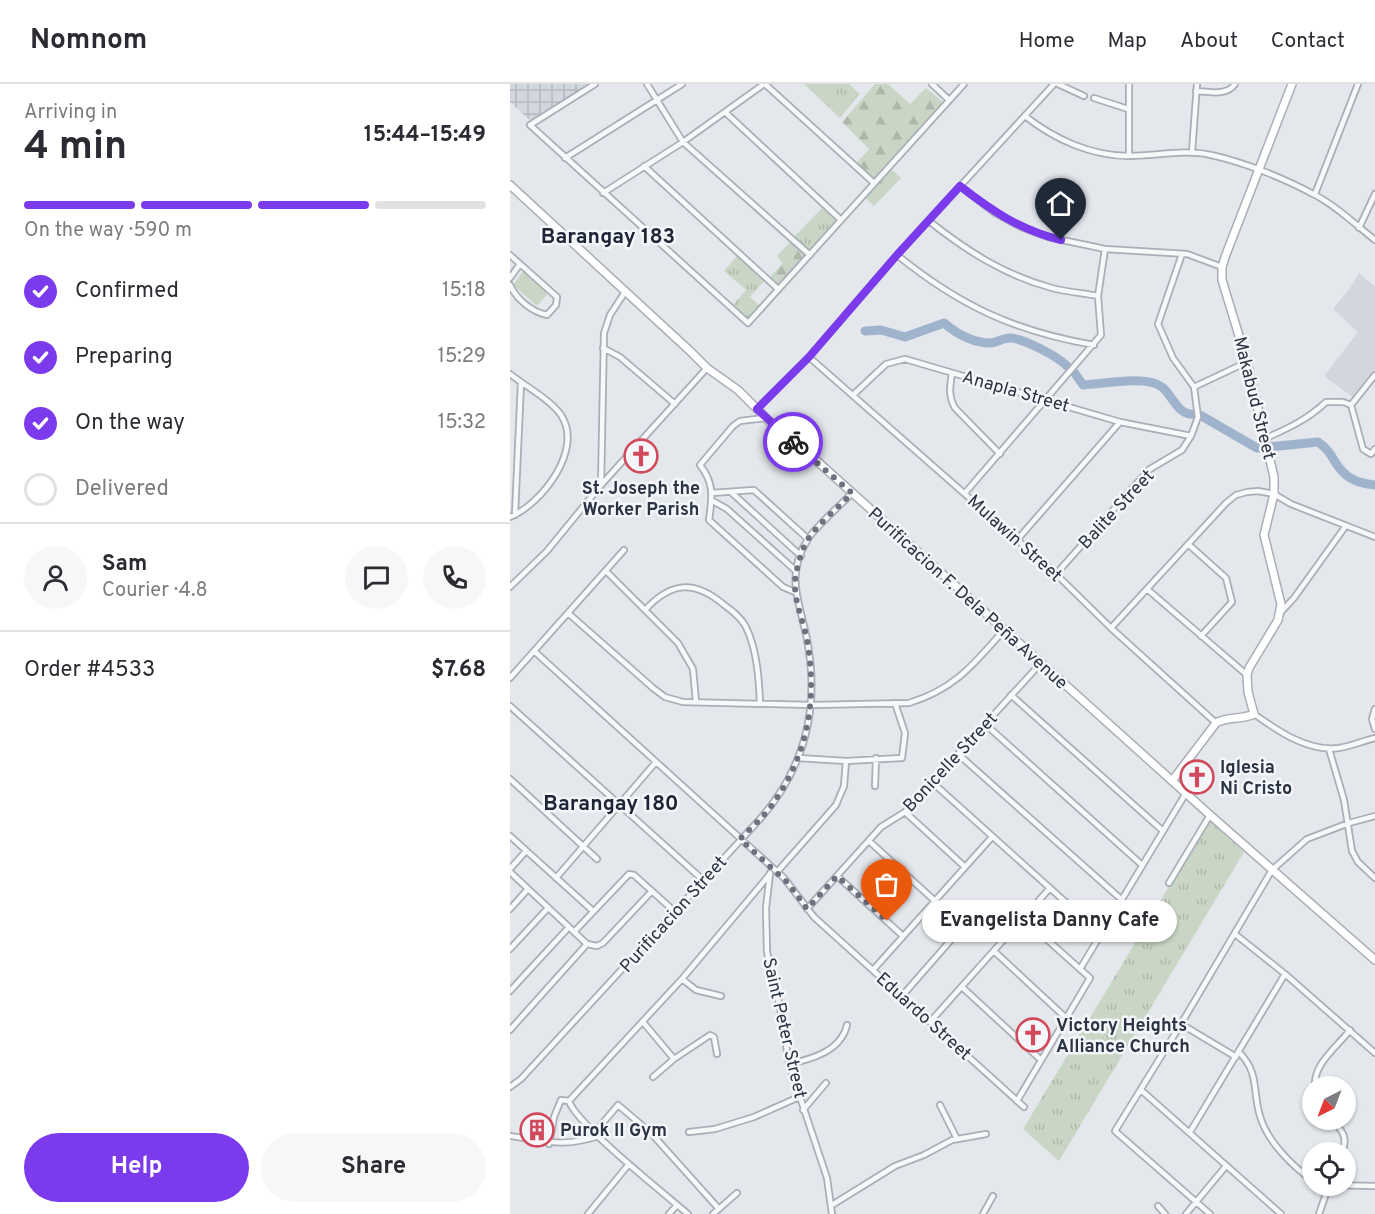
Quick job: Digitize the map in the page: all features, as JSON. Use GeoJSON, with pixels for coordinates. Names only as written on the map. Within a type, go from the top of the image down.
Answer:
{"type":"FeatureCollection","features":[{"type":"Feature","properties":{"kind":"street"},"geometry":{"type":"LineString","coordinates":[[596,84],[530,124],[748,323],[964,84]]}},
{"type":"Feature","properties":{"kind":"street"},"geometry":{"type":"LineString","coordinates":[[647,84],[683,142],[810,255]]}},
{"type":"Feature","properties":{"kind":"street"},"geometry":{"type":"LineString","coordinates":[[565,158],[682,84]]}},
{"type":"Feature","properties":{"kind":"street"},"geometry":{"type":"LineString","coordinates":[[603,193],[683,142],[765,84],[874,183]]}},
{"type":"Feature","properties":{"kind":"street"},"geometry":{"type":"LineString","coordinates":[[932,84],[950,100]]}},
{"type":"Feature","properties":{"kind":"street"},"geometry":{"type":"LineString","coordinates":[[757,409],[809,357],[897,255],[1056,84],[1084,96]]}},
{"type":"Feature","properties":{"kind":"street"},"geometry":{"type":"LineString","coordinates":[[1129,84],[1129,156]]}},
{"type":"Feature","properties":{"kind":"street"},"geometry":{"type":"LineString","coordinates":[[1192,152],[1197,84]]}},
{"type":"Feature","properties":{"kind":"street"},"geometry":{"type":"LineString","coordinates":[[1196,91],[1226,92],[1231,90],[1235,84]]}},
{"type":"Feature","properties":{"kind":"street","name":"Makabud Street"},"geometry":{"type":"LineString","coordinates":[[1281,612],[1280,596],[1264,535],[1274,494],[1274,477],[1247,362],[1222,280],[1222,267],[1292,84]]}},
{"type":"Feature","properties":{"kind":"street"},"geometry":{"type":"LineString","coordinates":[[1315,194],[1358,84]]}},
{"type":"Feature","properties":{"kind":"street"},"geometry":{"type":"LineString","coordinates":[[1094,98],[1128,108]]}},
{"type":"Feature","properties":{"kind":"street"},"geometry":{"type":"LineString","coordinates":[[725,112],[841,220]]}},
{"type":"Feature","properties":{"kind":"street"},"geometry":{"type":"LineString","coordinates":[[1025,116],[1047,133],[1103,154],[1129,156],[1192,152],[1212,155],[1258,170],[1315,194],[1375,240]]}},
{"type":"Feature","properties":{"kind":"street"},"geometry":{"type":"LineString","coordinates":[[644,166],[778,289]]}},
{"type":"Feature","properties":{"kind":"street","name":"Purificacion F. Dela Peña Avenue"},"geometry":{"type":"LineString","coordinates":[[510,185],[707,368],[738,390],[765,417],[1375,960]]}},
{"type":"Feature","properties":{"kind":"street"},"geometry":{"type":"LineString","coordinates":[[960,186],[995,213],[1021,227],[1048,237],[1105,249],[1182,254],[1222,267]]}},
{"type":"Feature","properties":{"kind":"street"},"geometry":{"type":"LineString","coordinates":[[1359,228],[1375,194]]}},
{"type":"Feature","properties":{"kind":"street"},"geometry":{"type":"LineString","coordinates":[[929,221],[966,250],[1007,272],[1052,288],[1098,296]]}},
{"type":"Feature","properties":{"kind":"street"},"geometry":{"type":"LineString","coordinates":[[965,493],[1101,335],[1098,296],[1105,249]]}},
{"type":"Feature","properties":{"kind":"street"},"geometry":{"type":"LineString","coordinates":[[1182,254],[1158,324],[1173,358],[1194,387],[1198,417],[1191,435]]}},
{"type":"Feature","properties":{"kind":"street"},"geometry":{"type":"LineString","coordinates":[[510,255],[557,297],[556,305],[547,315],[540,313],[516,295],[510,285]]}},
{"type":"Feature","properties":{"kind":"street"},"geometry":{"type":"LineString","coordinates":[[897,255],[933,283],[989,315],[1049,336],[1094,345]]}},
{"type":"Feature","properties":{"kind":"street"},"geometry":{"type":"LineString","coordinates":[[510,278],[520,264]]}},
{"type":"Feature","properties":{"kind":"street"},"geometry":{"type":"LineString","coordinates":[[602,485],[603,348],[606,324],[625,292]]}},
{"type":"Feature","properties":{"kind":"street"},"geometry":{"type":"LineString","coordinates":[[603,348],[620,357],[675,404]]}},
{"type":"Feature","properties":{"kind":"street","name":"Mulawin Street"},"geometry":{"type":"LineString","coordinates":[[809,357],[1056,574],[1110,628],[1216,723]]}},
{"type":"Feature","properties":{"kind":"street","name":"Anapla Street"},"geometry":{"type":"LineString","coordinates":[[853,395],[886,364],[905,359],[1120,422],[1191,435]]}},
{"type":"Feature","properties":{"kind":"street"},"geometry":{"type":"LineString","coordinates":[[1194,387],[1247,362]]}},
{"type":"Feature","properties":{"kind":"street"},"geometry":{"type":"LineString","coordinates":[[510,587],[547,551],[602,485],[707,368]]}},
{"type":"Feature","properties":{"kind":"street"},"geometry":{"type":"LineString","coordinates":[[952,373],[949,388],[950,401],[1000,454]]}},
{"type":"Feature","properties":{"kind":"street"},"geometry":{"type":"LineString","coordinates":[[510,374],[560,413],[567,426],[568,442],[563,461],[554,477],[528,505],[512,516]]}},
{"type":"Feature","properties":{"kind":"street"},"geometry":{"type":"LineString","coordinates":[[1351,405],[1375,375]]}},
{"type":"Feature","properties":{"kind":"street"},"geometry":{"type":"LineString","coordinates":[[512,516],[521,383]]}},
{"type":"Feature","properties":{"kind":"street"},"geometry":{"type":"LineString","coordinates":[[1266,438],[1299,423],[1326,402],[1343,402],[1351,405]]}},
{"type":"Feature","properties":{"kind":"street"},"geometry":{"type":"LineString","coordinates":[[1351,405],[1363,449],[1371,454],[1375,449]]}},
{"type":"Feature","properties":{"kind":"street"},"geometry":{"type":"LineString","coordinates":[[765,417],[740,421],[733,426],[700,465],[710,482],[709,520],[783,588],[795,592]]}},
{"type":"Feature","properties":{"kind":"street"},"geometry":{"type":"LineString","coordinates":[[1017,540],[1120,422]]}},
{"type":"Feature","properties":{"kind":"street","name":"Balite Street"},"geometry":{"type":"LineString","coordinates":[[1056,574],[1144,475],[1182,450],[1191,435]]}},
{"type":"Feature","properties":{"kind":"street"},"geometry":{"type":"LineString","coordinates":[[711,493],[754,490],[808,539]]}},
{"type":"Feature","properties":{"kind":"street"},"geometry":{"type":"LineString","coordinates":[[1110,628],[1236,495],[1258,491],[1274,494],[1291,504],[1345,527],[1375,537]]}},
{"type":"Feature","properties":{"kind":"street"},"geometry":{"type":"LineString","coordinates":[[731,492],[801,556]]}},
{"type":"Feature","properties":{"kind":"street","name":"Purificacion Street"},"geometry":{"type":"LineString","coordinates":[[510,1087],[547,1053],[773,804],[798,758],[812,705],[808,646],[795,592],[796,571],[808,539],[852,493]]}},
{"type":"Feature","properties":{"kind":"street"},"geometry":{"type":"LineString","coordinates":[[711,500],[727,509],[796,571]]}},
{"type":"Feature","properties":{"kind":"street"},"geometry":{"type":"LineString","coordinates":[[1345,527],[1294,598],[1281,612],[1247,675],[1248,692],[1254,714],[1297,740],[1329,748],[1347,746],[1375,738]]}},
{"type":"Feature","properties":{"kind":"street"},"geometry":{"type":"LineString","coordinates":[[1188,544],[1226,578],[1232,602],[1201,636]]}},
{"type":"Feature","properties":{"kind":"street"},"geometry":{"type":"LineString","coordinates":[[510,678],[624,550]]}},
{"type":"Feature","properties":{"kind":"street"},"geometry":{"type":"LineString","coordinates":[[606,571],[678,643],[693,669],[696,702]]}},
{"type":"Feature","properties":{"kind":"street"},"geometry":{"type":"LineString","coordinates":[[646,609],[665,592],[681,587],[692,587],[704,591],[736,615],[745,626],[756,658],[760,704]]}},
{"type":"Feature","properties":{"kind":"street"},"geometry":{"type":"LineString","coordinates":[[1147,589],[1247,675]]}},
{"type":"Feature","properties":{"kind":"street"},"geometry":{"type":"LineString","coordinates":[[568,613],[665,697],[675,701],[696,702],[812,705],[909,703],[955,682],[1004,630]]}},
{"type":"Feature","properties":{"kind":"street","name":"Eduardo Street"},"geometry":{"type":"LineString","coordinates":[[534,651],[771,870],[777,872],[795,891],[807,909],[1024,1107]]}},
{"type":"Feature","properties":{"kind":"street","name":"Bonicelle Street"},"geometry":{"type":"LineString","coordinates":[[807,909],[885,824],[905,812],[1041,663]]}},
{"type":"Feature","properties":{"kind":"street"},"geometry":{"type":"LineString","coordinates":[[1011,696],[1163,831]]}},
{"type":"Feature","properties":{"kind":"street"},"geometry":{"type":"LineString","coordinates":[[798,758],[846,761],[902,758],[905,733],[895,703]]}},
{"type":"Feature","properties":{"kind":"street"},"geometry":{"type":"LineString","coordinates":[[510,706],[703,880]]}},
{"type":"Feature","properties":{"kind":"street"},"geometry":{"type":"LineString","coordinates":[[1375,709],[1372,719],[1375,729]]}},
{"type":"Feature","properties":{"kind":"street"},"geometry":{"type":"LineString","coordinates":[[1172,781],[1216,723],[1254,714]]}},
{"type":"Feature","properties":{"kind":"street"},"geometry":{"type":"LineString","coordinates":[[985,724],[1142,866]]}},
{"type":"Feature","properties":{"kind":"street"},"geometry":{"type":"LineString","coordinates":[[1329,748],[1344,800],[1354,857],[1375,878]]}},
{"type":"Feature","properties":{"kind":"street"},"geometry":{"type":"LineString","coordinates":[[958,754],[1122,900]]}},
{"type":"Feature","properties":{"kind":"street"},"geometry":{"type":"LineString","coordinates":[[875,786],[876,758]]}},
{"type":"Feature","properties":{"kind":"street"},"geometry":{"type":"LineString","coordinates":[[777,872],[836,805],[844,786],[846,761]]}},
{"type":"Feature","properties":{"kind":"street"},"geometry":{"type":"LineString","coordinates":[[556,878],[656,762]]}},
{"type":"Feature","properties":{"kind":"street"},"geometry":{"type":"LineString","coordinates":[[510,779],[597,859]]}},
{"type":"Feature","properties":{"kind":"street"},"geometry":{"type":"LineString","coordinates":[[932,782],[1101,934]]}},
{"type":"Feature","properties":{"kind":"street"},"geometry":{"type":"LineString","coordinates":[[1080,969],[1186,793]]}},
{"type":"Feature","properties":{"kind":"street"},"geometry":{"type":"LineString","coordinates":[[905,812],[965,867]]}},
{"type":"Feature","properties":{"kind":"street"},"geometry":{"type":"LineString","coordinates":[[1169,883],[1210,815]]}},
{"type":"Feature","properties":{"kind":"street"},"geometry":{"type":"LineString","coordinates":[[1210,1214],[1114,1131],[1181,1024],[1272,870],[1307,839],[1348,823],[1375,816]]}},
{"type":"Feature","properties":{"kind":"street"},"geometry":{"type":"LineString","coordinates":[[510,836],[593,911]]}},
{"type":"Feature","properties":{"kind":"street"},"geometry":{"type":"LineString","coordinates":[[873,970],[993,837]]}},
{"type":"Feature","properties":{"kind":"street"},"geometry":{"type":"LineString","coordinates":[[869,841],[935,901]]}},
{"type":"Feature","properties":{"kind":"street"},"geometry":{"type":"LineString","coordinates":[[526,851],[510,870],[587,944],[597,946],[603,943],[652,891]]}},
{"type":"Feature","properties":{"kind":"street"},"geometry":{"type":"LineString","coordinates":[[569,1101],[682,979],[771,870]]}},
{"type":"Feature","properties":{"kind":"street","name":"Saint Peter Street"},"geometry":{"type":"LineString","coordinates":[[771,870],[767,888],[765,931],[789,1064],[827,1178],[832,1214]]}},
{"type":"Feature","properties":{"kind":"street"},"geometry":{"type":"LineString","coordinates":[[574,932],[629,874],[634,875],[674,911]]}},
{"type":"Feature","properties":{"kind":"street"},"geometry":{"type":"LineString","coordinates":[[837,876],[903,936]]}},
{"type":"Feature","properties":{"kind":"street"},"geometry":{"type":"LineString","coordinates":[[930,1022],[1050,888]]}},
{"type":"Feature","properties":{"kind":"street"},"geometry":{"type":"LineString","coordinates":[[510,909],[528,889]]}},
{"type":"Feature","properties":{"kind":"street"},"geometry":{"type":"LineString","coordinates":[[510,949],[548,908]]}},
{"type":"Feature","properties":{"kind":"street"},"geometry":{"type":"LineString","coordinates":[[1017,1101],[1090,978],[1023,918]]}},
{"type":"Feature","properties":{"kind":"street"},"geometry":{"type":"LineString","coordinates":[[902,996],[965,924]]}},
{"type":"Feature","properties":{"kind":"street"},"geometry":{"type":"LineString","coordinates":[[510,991],[569,927]]}},
{"type":"Feature","properties":{"kind":"street"},"geometry":{"type":"LineString","coordinates":[[1235,934],[1286,974],[1375,1053]]}},
{"type":"Feature","properties":{"kind":"street"},"geometry":{"type":"LineString","coordinates":[[510,1030],[587,944]]}},
{"type":"Feature","properties":{"kind":"street"},"geometry":{"type":"LineString","coordinates":[[994,951],[1066,1018]]}},
{"type":"Feature","properties":{"kind":"street"},"geometry":{"type":"LineString","coordinates":[[1190,1132],[1286,974]]}},
{"type":"Feature","properties":{"kind":"street"},"geometry":{"type":"LineString","coordinates":[[682,979],[696,990],[721,996]]}},
{"type":"Feature","properties":{"kind":"street"},"geometry":{"type":"LineString","coordinates":[[962,987],[1041,1060]]}},
{"type":"Feature","properties":{"kind":"street"},"geometry":{"type":"LineString","coordinates":[[643,1022],[674,1059]]}},
{"type":"Feature","properties":{"kind":"street"},"geometry":{"type":"LineString","coordinates":[[1181,1024],[1236,1057]]}},
{"type":"Feature","properties":{"kind":"street"},"geometry":{"type":"LineString","coordinates":[[789,1064],[810,1059],[836,1044],[845,1033],[847,1025]]}},
{"type":"Feature","properties":{"kind":"street"},"geometry":{"type":"LineString","coordinates":[[1316,1076],[1324,1061],[1350,1030]]}},
{"type":"Feature","properties":{"kind":"street"},"geometry":{"type":"LineString","coordinates":[[653,1077],[674,1059],[710,1035],[714,1036],[717,1054]]}},
{"type":"Feature","properties":{"kind":"street"},"geometry":{"type":"LineString","coordinates":[[1239,1052],[1252,1068],[1260,1119],[1288,1159],[1302,1171]]}},
{"type":"Feature","properties":{"kind":"street"},"geometry":{"type":"LineString","coordinates":[[803,1110],[826,1083]]}},
{"type":"Feature","properties":{"kind":"street"},"geometry":{"type":"LineString","coordinates":[[1141,1090],[1281,1214]]}},
{"type":"Feature","properties":{"kind":"street"},"geometry":{"type":"LineString","coordinates":[[689,1132],[715,1129],[754,1117],[799,1097]]}},
{"type":"Feature","properties":{"kind":"street"},"geometry":{"type":"LineString","coordinates":[[549,1144],[554,1117],[561,1100],[569,1101]]}},
{"type":"Feature","properties":{"kind":"street"},"geometry":{"type":"LineString","coordinates":[[569,1101],[574,1111],[597,1134],[688,1214]]}},
{"type":"Feature","properties":{"kind":"street"},"geometry":{"type":"LineString","coordinates":[[510,1136],[549,1144],[565,1144],[597,1134],[618,1105],[651,1133],[719,1209]]}},
{"type":"Feature","properties":{"kind":"street"},"geometry":{"type":"LineString","coordinates":[[940,1105],[957,1139]]}},
{"type":"Feature","properties":{"kind":"street"},"geometry":{"type":"LineString","coordinates":[[832,1205],[896,1166],[957,1139],[986,1134]]}},
{"type":"Feature","properties":{"kind":"street"},"geometry":{"type":"LineString","coordinates":[[588,1214],[629,1164]]}},
{"type":"Feature","properties":{"kind":"street"},"geometry":{"type":"LineString","coordinates":[[1186,1214],[1226,1166]]}},
{"type":"Feature","properties":{"kind":"street"},"geometry":{"type":"LineString","coordinates":[[1356,1186],[1375,1186]]}},
{"type":"Feature","properties":{"kind":"street"},"geometry":{"type":"LineString","coordinates":[[713,1214],[737,1193]]}},
{"type":"Feature","properties":{"kind":"street"},"geometry":{"type":"LineString","coordinates":[[983,1214],[993,1196]]}},
{"type":"Feature","properties":{"kind":"street"},"geometry":{"type":"LineString","coordinates":[[1319,1214],[1325,1196]]}},
{"type":"Feature","properties":{"kind":"street"},"geometry":{"type":"LineString","coordinates":[[669,1214],[677,1205]]}},
{"type":"Feature","properties":{"kind":"street"},"geometry":{"type":"LineString","coordinates":[[1158,1206],[1166,1214]]}},
{"type":"Feature","properties":{"kind":"shaded area"},"geometry":{"type":"Polygon","coordinates":[[[510,84],[589,84],[531,121],[510,102],[510,84]]]}},
{"type":"Feature","properties":{"kind":"shaded area"},"geometry":{"type":"Polygon","coordinates":[[[1359,273],[1375,287],[1375,369],[1353,397],[1324,376],[1358,332],[1333,309],[1359,273]]]}},
{"type":"Feature","properties":{"kind":"green space"},"geometry":{"type":"Polygon","coordinates":[[[804,84],[849,84],[860,94],[840,118],[804,84]]]}},
{"type":"Feature","properties":{"kind":"green space"},"geometry":{"type":"Polygon","coordinates":[[[875,84],[888,84],[910,104],[926,88],[943,102],[874,181],[856,164],[869,149],[842,122],[875,84]]]}},
{"type":"Feature","properties":{"kind":"green space"},"geometry":{"type":"Polygon","coordinates":[[[892,170],[901,178],[874,206],[865,198],[892,170]]]}},
{"type":"Feature","properties":{"kind":"green space"},"geometry":{"type":"Polygon","coordinates":[[[822,208],[838,220],[810,251],[794,237],[822,208]]]}},
{"type":"Feature","properties":{"kind":"green space"},"geometry":{"type":"Polygon","coordinates":[[[791,241],[805,254],[778,287],[769,278],[783,263],[777,256],[791,241]]]}},
{"type":"Feature","properties":{"kind":"green space"},"geometry":{"type":"Polygon","coordinates":[[[737,256],[764,281],[750,297],[760,306],[748,321],[732,306],[746,290],[724,271],[737,256]]]}},
{"type":"Feature","properties":{"kind":"green space"},"geometry":{"type":"Polygon","coordinates":[[[524,270],[549,292],[537,306],[513,285],[524,270]]]}},
{"type":"Feature","properties":{"kind":"green space"},"geometry":{"type":"Polygon","coordinates":[[[1209,820],[1244,852],[1059,1161],[1023,1129],[1209,820]]]}},
{"type":"Feature","properties":{"kind":"waterway"},"geometry":{"type":"LineString","coordinates":[[865,331],[881,330],[905,337],[944,323],[972,340],[991,343],[1010,338],[1023,341],[1049,353],[1068,367]]}},
{"type":"Feature","properties":{"kind":"waterway"},"geometry":{"type":"LineString","coordinates":[[1074,372],[1083,385],[1135,381],[1155,383],[1166,391],[1180,409],[1196,414]]}},
{"type":"Feature","properties":{"kind":"waterway"},"geometry":{"type":"LineString","coordinates":[[1200,415],[1257,448],[1264,448]]}},
{"type":"Feature","properties":{"kind":"waterway"},"geometry":{"type":"LineString","coordinates":[[1269,447],[1318,442],[1346,475],[1358,482],[1375,485]]}},
{"type":"Feature","properties":{"kind":"way so far"},"geometry":{"type":"LineString","coordinates":[[793,442],[852,493],[808,539],[796,571],[796,596],[808,646],[812,684],[812,705],[803,744],[773,804],[740,839],[788,883],[807,909],[837,876],[887,921]]}},
{"type":"Feature","properties":{"kind":"place","name":"St. Joseph the Worker Parish"},"geometry":{"type":"Point","coordinates":[641,456]}},
{"type":"Feature","properties":{"kind":"place","name":"Iglesia Ni Cristo"},"geometry":{"type":"Point","coordinates":[1197,777]}},
{"type":"Feature","properties":{"kind":"place","name":"Evangelista Danny Cafe"},"geometry":{"type":"Point","coordinates":[887,921]}},
{"type":"Feature","properties":{"kind":"place","name":"Victory Heights Alliance Church"},"geometry":{"type":"Point","coordinates":[1033,1035]}},
{"type":"Feature","properties":{"kind":"place","name":"Purok II Gym"},"geometry":{"type":"Point","coordinates":[537,1130]}},
{"type":"Feature","properties":{"kind":"district","name":"Barangay 183"},"geometry":{"type":"Point","coordinates":[608,236]}},
{"type":"Feature","properties":{"kind":"district","name":"Barangay 180"},"geometry":{"type":"Point","coordinates":[611,803]}},
{"type":"Feature","properties":{"kind":"route"},"geometry":{"type":"LineString","coordinates":[[793,442],[757,409],[809,357],[960,186],[995,213],[1021,227],[1061,240]]}}]}
